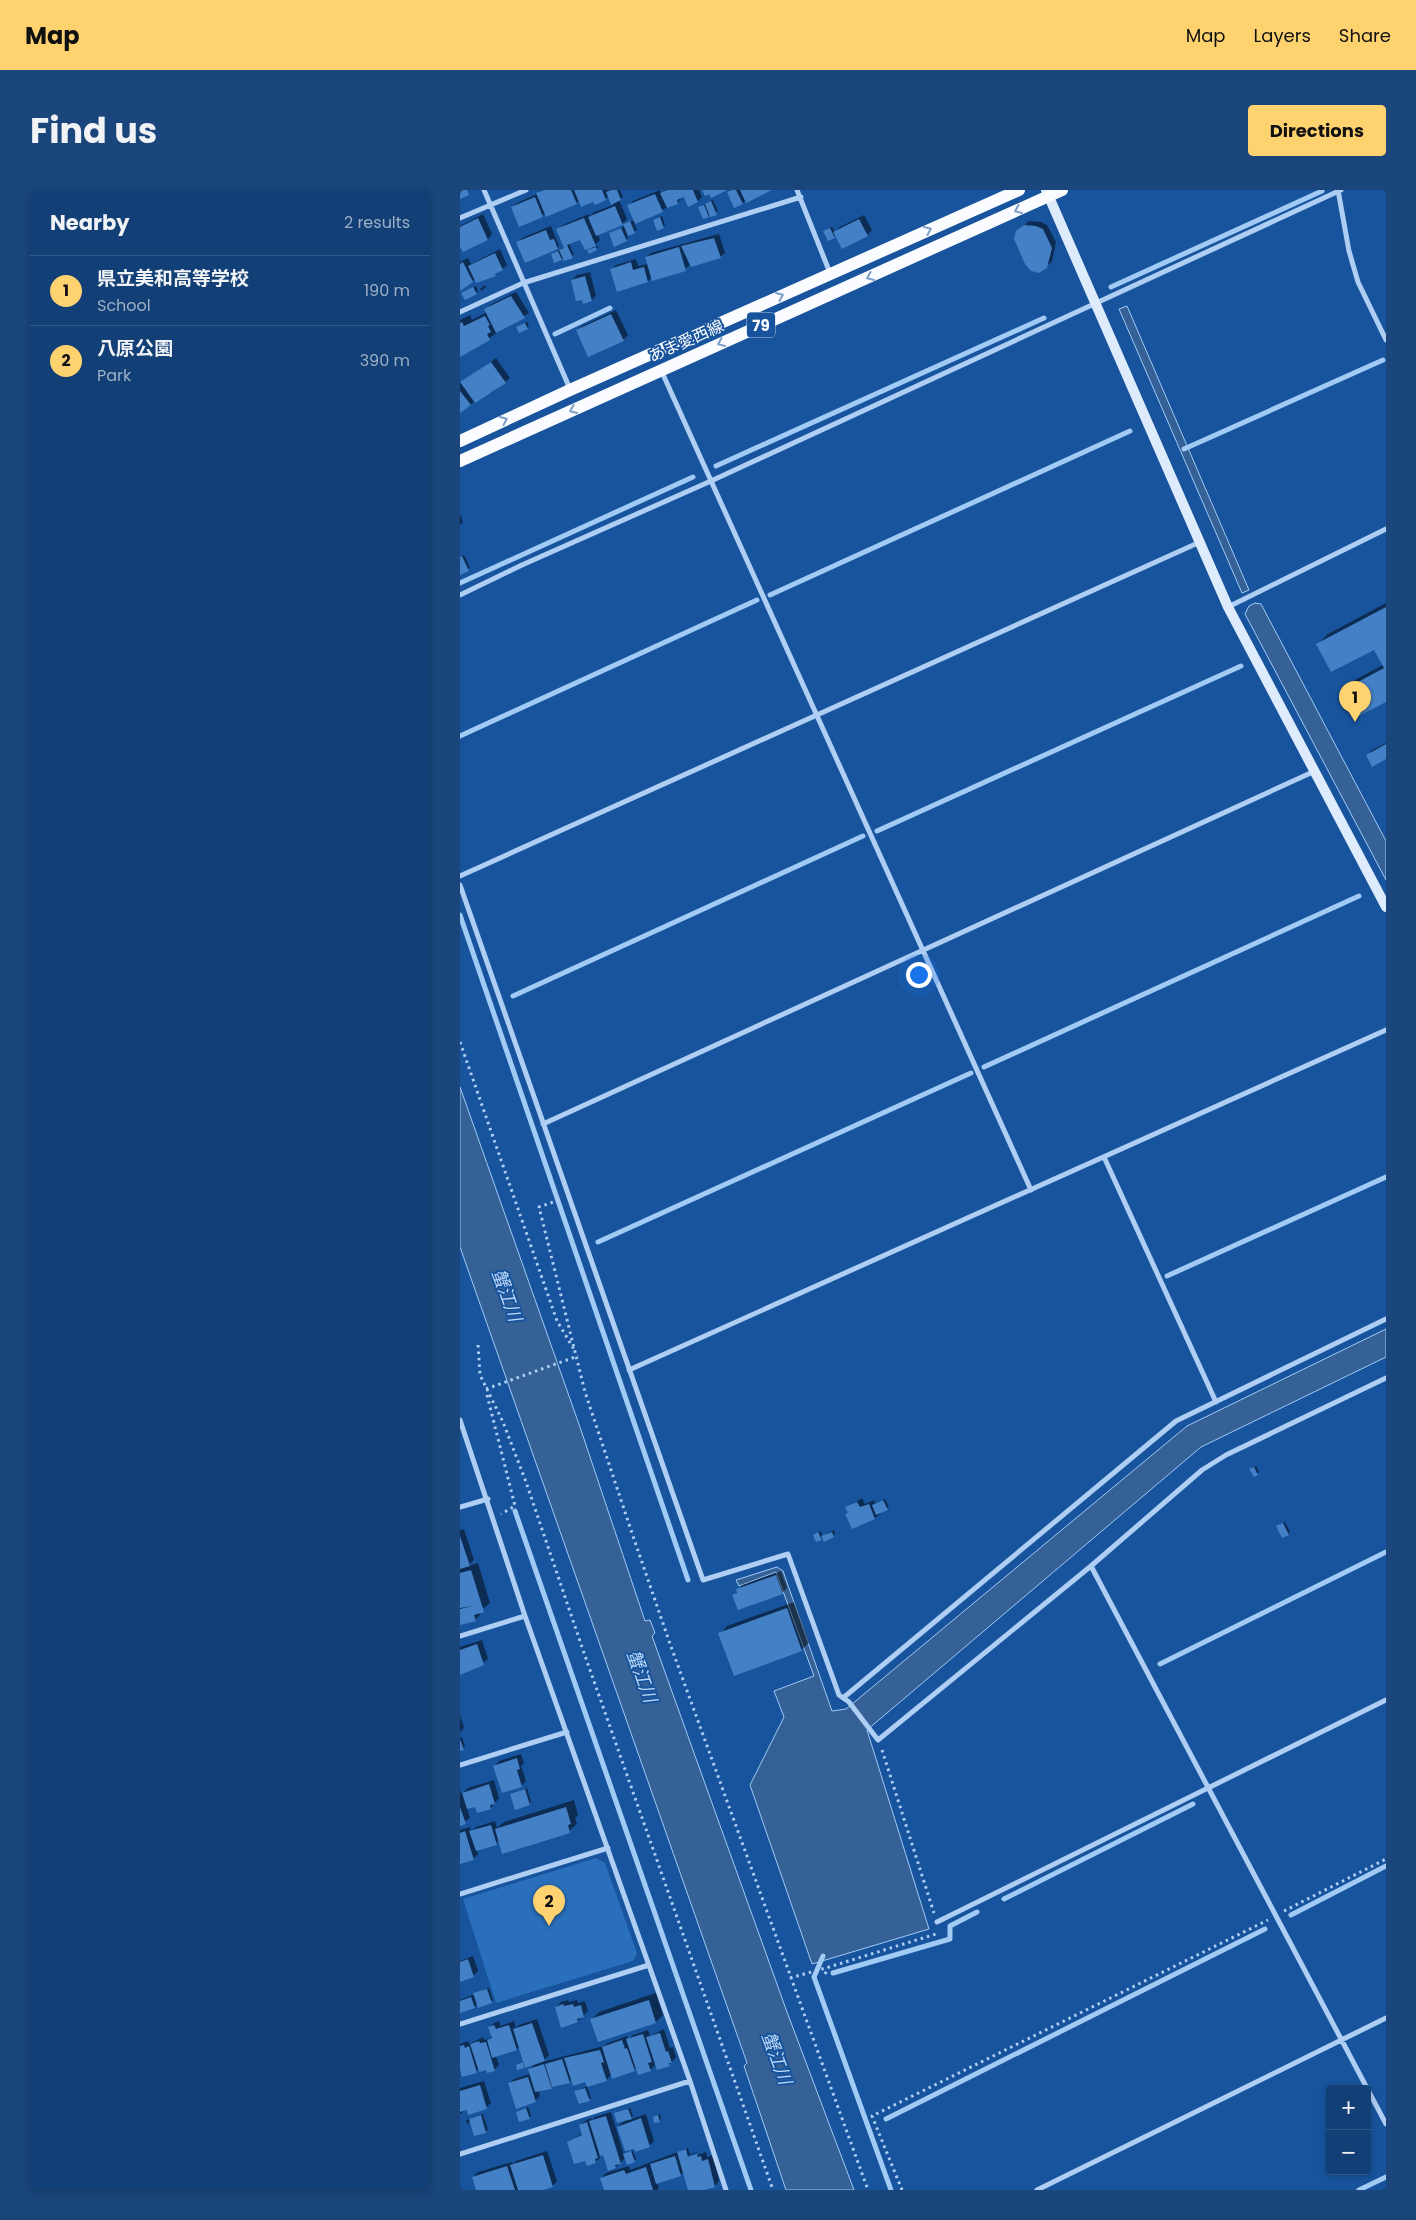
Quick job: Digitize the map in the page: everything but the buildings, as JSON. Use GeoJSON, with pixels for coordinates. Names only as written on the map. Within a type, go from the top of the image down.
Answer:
{"type":"FeatureCollection","features":[{"type":"Feature","properties":{"kind":"main road","name":"あま愛西線"},"geometry":{"type":"LineString","coordinates":[[460,441],[830,273],[1019,190]]}},
{"type":"Feature","properties":{"kind":"main road","name":"あま愛西線"},"geometry":{"type":"LineString","coordinates":[[460,461],[1047,193],[1062,190]]}},
{"type":"Feature","properties":{"kind":"street"},"geometry":{"type":"LineString","coordinates":[[484,190],[570,390]]}},
{"type":"Feature","properties":{"kind":"street"},"geometry":{"type":"LineString","coordinates":[[460,218],[526,190]]}},
{"type":"Feature","properties":{"kind":"street"},"geometry":{"type":"LineString","coordinates":[[797,190],[830,273]]}},
{"type":"Feature","properties":{"kind":"street"},"geometry":{"type":"LineString","coordinates":[[460,595],[1096,304],[1339,190],[1349,251],[1358,282],[1386,340]]}},
{"type":"Feature","properties":{"kind":"street"},"geometry":{"type":"LineString","coordinates":[[1047,193],[1228,608],[1386,908]]}},
{"type":"Feature","properties":{"kind":"street"},"geometry":{"type":"LineString","coordinates":[[460,312],[523,283],[800,197]]}},
{"type":"Feature","properties":{"kind":"street"},"geometry":{"type":"LineString","coordinates":[[661,370],[1031,1190]]}},
{"type":"Feature","properties":{"kind":"street"},"geometry":{"type":"LineString","coordinates":[[1228,608],[1386,528]]}},
{"type":"Feature","properties":{"kind":"street"},"geometry":{"type":"LineString","coordinates":[[460,876],[1200,542]]}},
{"type":"Feature","properties":{"kind":"street"},"geometry":{"type":"LineString","coordinates":[[544,1124],[1315,771]]}},
{"type":"Feature","properties":{"kind":"street"},"geometry":{"type":"LineString","coordinates":[[460,885],[703,1580],[788,1554],[839,1695],[849,1702],[878,1740],[1091,1566],[1202,1470],[1226,1454],[1386,1378]]}},
{"type":"Feature","properties":{"kind":"street"},"geometry":{"type":"LineString","coordinates":[[630,1370],[1386,1030]]}},
{"type":"Feature","properties":{"kind":"street"},"geometry":{"type":"LineString","coordinates":[[1104,1157],[1216,1402]]}},
{"type":"Feature","properties":{"kind":"street"},"geometry":{"type":"LineString","coordinates":[[843,1698],[1176,1421],[1386,1319]]}},
{"type":"Feature","properties":{"kind":"street"},"geometry":{"type":"LineString","coordinates":[[460,1420],[488,1499],[525,1616],[690,2081],[726,2190]]}},
{"type":"Feature","properties":{"kind":"street"},"geometry":{"type":"LineString","coordinates":[[460,1507],[488,1499]]}},
{"type":"Feature","properties":{"kind":"street"},"geometry":{"type":"LineString","coordinates":[[1091,1566],[1386,2124]]}},
{"type":"Feature","properties":{"kind":"street"},"geometry":{"type":"LineString","coordinates":[[460,1636],[525,1616]]}},
{"type":"Feature","properties":{"kind":"street"},"geometry":{"type":"LineString","coordinates":[[937,1922],[1386,1700]]}},
{"type":"Feature","properties":{"kind":"street"},"geometry":{"type":"LineString","coordinates":[[460,1765],[567,1732]]}},
{"type":"Feature","properties":{"kind":"street"},"geometry":{"type":"LineString","coordinates":[[460,1894],[608,1848]]}},
{"type":"Feature","properties":{"kind":"street"},"geometry":{"type":"LineString","coordinates":[[460,2024],[649,1965]]}},
{"type":"Feature","properties":{"kind":"street"},"geometry":{"type":"LineString","coordinates":[[1038,2190],[1386,2018]]}},
{"type":"Feature","properties":{"kind":"street"},"geometry":{"type":"LineString","coordinates":[[460,2154],[690,2081]]}},
{"type":"Feature","properties":{"kind":"path"},"geometry":{"type":"LineString","coordinates":[[460,1042],[557,1321],[578,1356]]}},
{"type":"Feature","properties":{"kind":"path"},"geometry":{"type":"LineString","coordinates":[[562,1199],[539,1207],[578,1356],[585,1392],[668,1641],[868,2190]]}},
{"type":"Feature","properties":{"kind":"path"},"geometry":{"type":"LineString","coordinates":[[478,1345],[480,1375],[515,1506],[494,1518]]}},
{"type":"Feature","properties":{"kind":"path"},"geometry":{"type":"LineString","coordinates":[[485,1388],[578,1356]]}},
{"type":"Feature","properties":{"kind":"path"},"geometry":{"type":"LineString","coordinates":[[485,1388],[503,1422],[526,1482],[586,1660],[773,2190]]}},
{"type":"Feature","properties":{"kind":"path"},"geometry":{"type":"LineString","coordinates":[[790,1978],[940,1933],[878,1740]]}},
{"type":"Feature","properties":{"kind":"path"},"geometry":{"type":"LineString","coordinates":[[902,2190],[872,2116],[1386,1859]]}},
{"type":"Feature","properties":{"kind":"path"},"geometry":{"type":"LineString","coordinates":[[825,1974],[829,1967]]}},
{"type":"Feature","properties":{"kind":"shaded area"},"geometry":{"type":"Polygon","coordinates":[[[596,1858],[605,1863],[637,1953],[633,1961],[496,2003],[463,1899],[596,1858]]]}},
{"type":"Feature","properties":{"kind":"water"},"geometry":{"type":"Polygon","coordinates":[[[1127,306],[1249,590],[1242,593],[1119,309],[1127,306]]]}},
{"type":"Feature","properties":{"kind":"water"},"geometry":{"type":"Polygon","coordinates":[[[1255,603],[1261,604],[1386,841],[1386,880],[1245,614],[1249,606],[1255,603]]]}},
{"type":"Feature","properties":{"kind":"water","name":"蟹江川"},"geometry":{"type":"Polygon","coordinates":[[[460,1087],[581,1430],[645,1621],[650,1620],[655,1633],[652,1636],[787,2012],[854,2190],[786,2190],[744,2066],[747,2063],[460,1247],[460,1087]]]}},
{"type":"Feature","properties":{"kind":"water"},"geometry":{"type":"Polygon","coordinates":[[[1386,1329],[1386,1357],[1201,1447],[867,1730],[929,1929],[812,1964],[750,1785],[784,1717],[774,1691],[814,1676],[776,1572],[739,1586],[736,1580],[777,1567],[783,1571],[832,1711],[846,1709],[1187,1426],[1386,1329]]]}},
{"type":"Feature","properties":{"kind":"waterway"},"geometry":{"type":"LineString","coordinates":[[1111,287],[1322,191]]}},
{"type":"Feature","properties":{"kind":"waterway"},"geometry":{"type":"LineString","coordinates":[[555,334],[610,308]]}},
{"type":"Feature","properties":{"kind":"waterway"},"geometry":{"type":"LineString","coordinates":[[716,466],[1044,318]]}},
{"type":"Feature","properties":{"kind":"waterway"},"geometry":{"type":"LineString","coordinates":[[1184,449],[1383,360]]}},
{"type":"Feature","properties":{"kind":"waterway"},"geometry":{"type":"LineString","coordinates":[[770,595],[1130,431]]}},
{"type":"Feature","properties":{"kind":"waterway"},"geometry":{"type":"LineString","coordinates":[[460,583],[693,477]]}},
{"type":"Feature","properties":{"kind":"waterway"},"geometry":{"type":"LineString","coordinates":[[460,736],[757,600]]}},
{"type":"Feature","properties":{"kind":"waterway"},"geometry":{"type":"LineString","coordinates":[[877,831],[1241,666]]}},
{"type":"Feature","properties":{"kind":"waterway"},"geometry":{"type":"LineString","coordinates":[[513,996],[863,836]]}},
{"type":"Feature","properties":{"kind":"waterway"},"geometry":{"type":"LineString","coordinates":[[984,1067],[1359,896]]}},
{"type":"Feature","properties":{"kind":"waterway"},"geometry":{"type":"LineString","coordinates":[[460,915],[688,1580]]}},
{"type":"Feature","properties":{"kind":"waterway"},"geometry":{"type":"LineString","coordinates":[[598,1242],[971,1073]]}},
{"type":"Feature","properties":{"kind":"waterway"},"geometry":{"type":"LineString","coordinates":[[1167,1276],[1386,1177]]}},
{"type":"Feature","properties":{"kind":"waterway"},"geometry":{"type":"LineString","coordinates":[[515,1511],[751,2190]]}},
{"type":"Feature","properties":{"kind":"waterway"},"geometry":{"type":"LineString","coordinates":[[1160,1664],[1386,1552]]}},
{"type":"Feature","properties":{"kind":"waterway"},"geometry":{"type":"LineString","coordinates":[[1004,1899],[1193,1804]]}},
{"type":"Feature","properties":{"kind":"waterway"},"geometry":{"type":"LineString","coordinates":[[1291,1915],[1386,1866]]}},
{"type":"Feature","properties":{"kind":"waterway"},"geometry":{"type":"LineString","coordinates":[[833,1973],[950,1939],[950,1926],[977,1912]]}},
{"type":"Feature","properties":{"kind":"waterway"},"geometry":{"type":"LineString","coordinates":[[886,2119],[1265,1929]]}},
{"type":"Feature","properties":{"kind":"waterway"},"geometry":{"type":"LineString","coordinates":[[823,1956],[814,1977],[891,2190]]}},
{"type":"Feature","properties":{"kind":"waterway"},"geometry":{"type":"LineString","coordinates":[[1359,2190],[1386,2177]]}},
{"type":"Feature","properties":{"kind":"place","name":"県立美和高等学校"},"geometry":{"type":"Point","coordinates":[1355,722]}},
{"type":"Feature","properties":{"kind":"place","name":"八原公園"},"geometry":{"type":"Point","coordinates":[549,1926]}}]}
